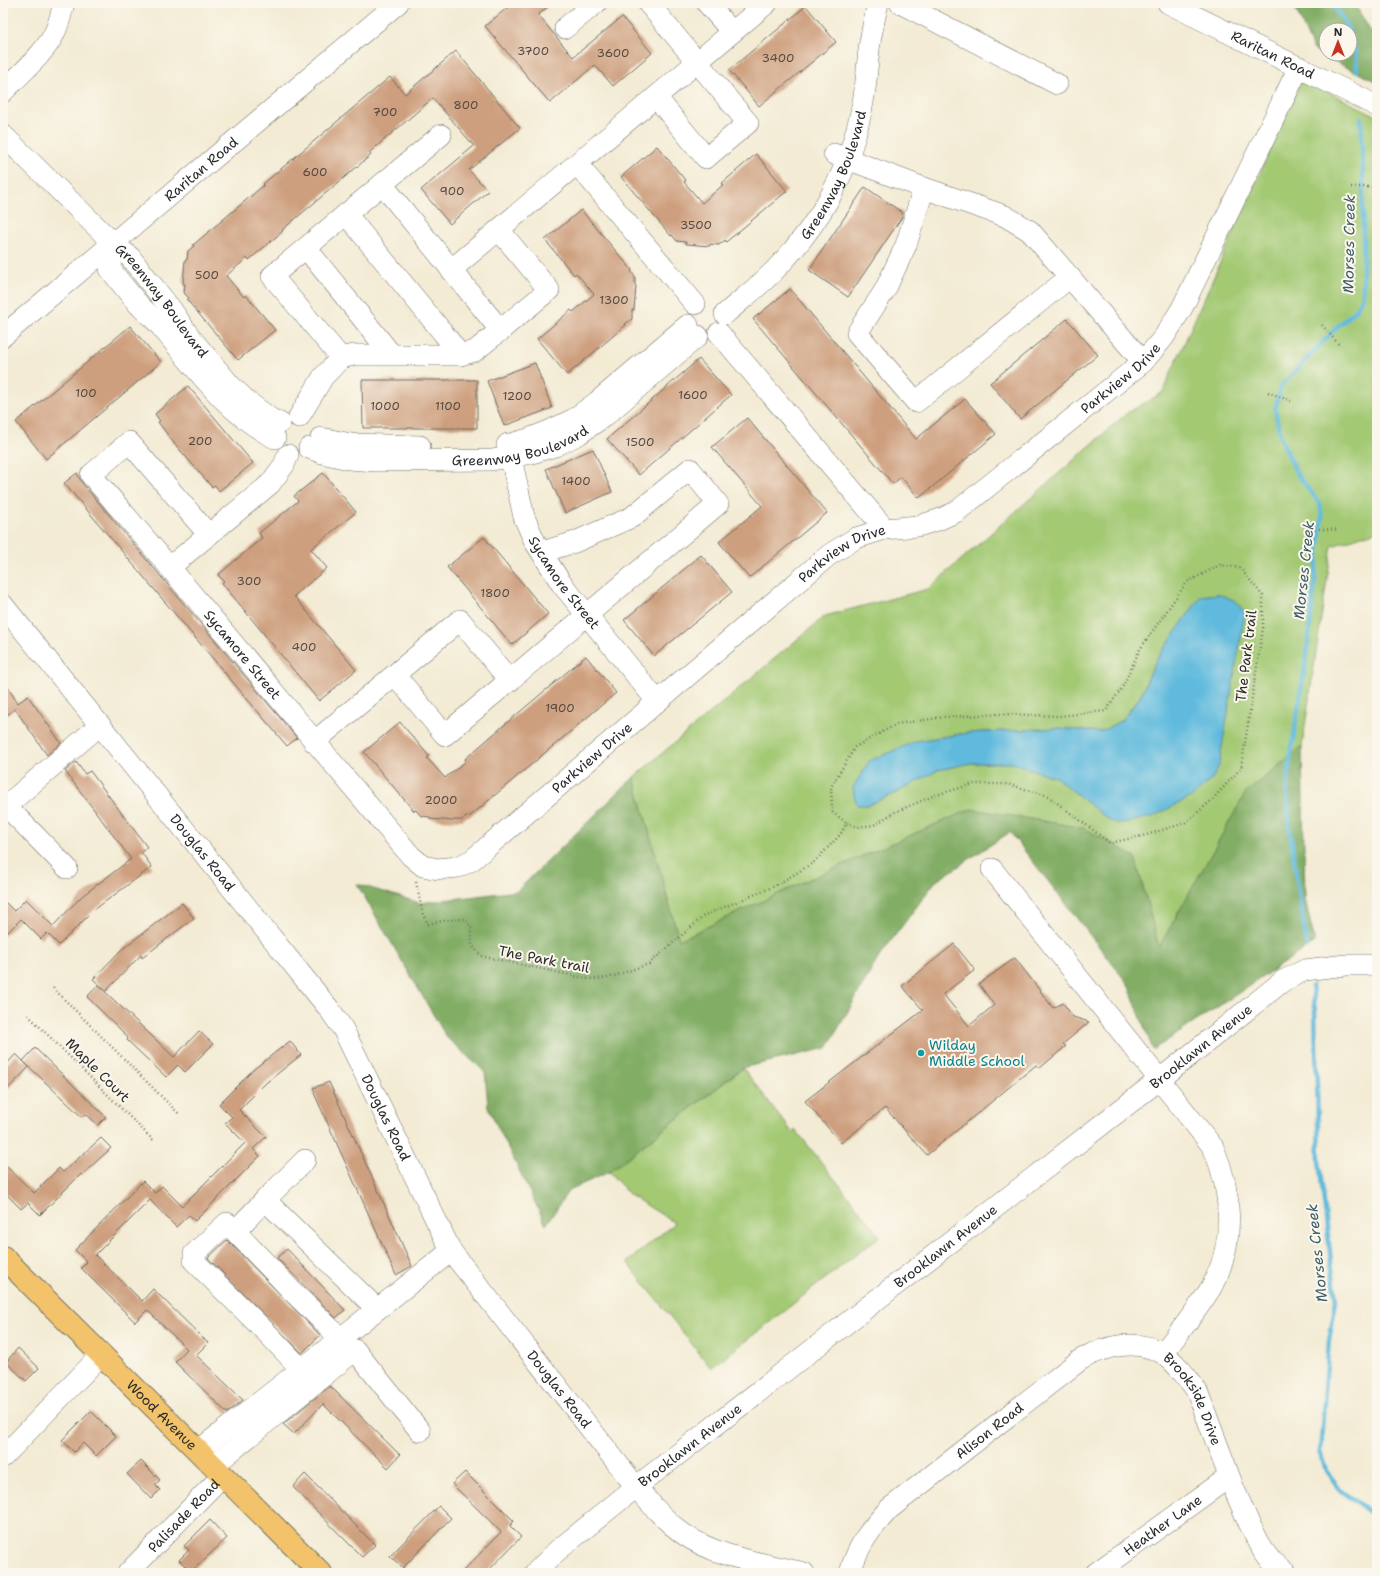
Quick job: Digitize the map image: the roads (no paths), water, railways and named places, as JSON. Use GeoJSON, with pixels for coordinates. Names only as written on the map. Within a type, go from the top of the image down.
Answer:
{"type":"FeatureCollection","features":[{"type":"Feature","properties":{"kind":"main road","name":"Wood Avenue"},"geometry":{"type":"LineString","coordinates":[[3,1257],[321,1573]]}},
{"type":"Feature","properties":{"kind":"street"},"geometry":{"type":"LineString","coordinates":[[3,92],[42,51],[53,36],[61,18],[64,3]]}},
{"type":"Feature","properties":{"kind":"street","name":"Raritan Road"},"geometry":{"type":"LineString","coordinates":[[3,336],[398,3]]}},
{"type":"Feature","properties":{"kind":"street"},"geometry":{"type":"LineString","coordinates":[[565,28],[596,3]]}},
{"type":"Feature","properties":{"kind":"street"},"geometry":{"type":"LineString","coordinates":[[648,3],[748,123],[706,158],[656,97]]}},
{"type":"Feature","properties":{"kind":"street"},"geometry":{"type":"LineString","coordinates":[[707,3],[732,32]]}},
{"type":"Feature","properties":{"kind":"street"},"geometry":{"type":"LineString","coordinates":[[451,270],[767,3]]}},
{"type":"Feature","properties":{"kind":"street","name":"Greenway Boulevard"},"geometry":{"type":"LineString","coordinates":[[841,156],[858,34],[864,3]]}},
{"type":"Feature","properties":{"kind":"street","name":"Greenway Boulevard"},"geometry":{"type":"LineString","coordinates":[[721,308],[772,273],[804,238],[826,207],[841,156],[863,102],[870,41],[878,3]]}},
{"type":"Feature","properties":{"kind":"street"},"geometry":{"type":"LineString","coordinates":[[900,3],[1057,84]]}},
{"type":"Feature","properties":{"kind":"street","name":"Raritan Road"},"geometry":{"type":"LineString","coordinates":[[1168,3],[1377,106]]}},
{"type":"Feature","properties":{"kind":"street","name":"Parkview Drive"},"geometry":{"type":"LineString","coordinates":[[314,742],[411,856],[423,866],[438,869],[458,868],[472,860],[829,555],[856,538],[885,529],[918,526],[938,520],[956,512],[1143,362],[1164,337],[1182,308],[1299,67]]}},
{"type":"Feature","properties":{"kind":"street","name":"Greenway Boulevard"},"geometry":{"type":"LineString","coordinates":[[3,135],[113,243],[130,257],[163,315],[220,396],[242,417],[263,432],[277,431]]}},
{"type":"Feature","properties":{"kind":"street"},"geometry":{"type":"LineString","coordinates":[[341,358],[272,276],[441,135]]}},
{"type":"Feature","properties":{"kind":"street"},"geometry":{"type":"LineString","coordinates":[[841,156],[924,188],[1005,216],[1030,231],[1143,362]]}},
{"type":"Feature","properties":{"kind":"street"},"geometry":{"type":"LineString","coordinates":[[577,164],[695,304]]}},
{"type":"Feature","properties":{"kind":"street"},"geometry":{"type":"LineString","coordinates":[[382,184],[501,331]]}},
{"type":"Feature","properties":{"kind":"street"},"geometry":{"type":"LineString","coordinates":[[924,188],[906,245],[885,290],[857,334],[916,402],[1070,277]]}},
{"type":"Feature","properties":{"kind":"street"},"geometry":{"type":"LineString","coordinates":[[346,214],[460,355]]}},
{"type":"Feature","properties":{"kind":"street"},"geometry":{"type":"LineString","coordinates":[[299,417],[322,377],[341,358],[353,355],[391,354],[460,355],[475,351],[549,290],[499,230]]}},
{"type":"Feature","properties":{"kind":"street"},"geometry":{"type":"LineString","coordinates":[[306,248],[391,354]]}},
{"type":"Feature","properties":{"kind":"street"},"geometry":{"type":"LineString","coordinates":[[706,300],[721,308],[724,326],[719,333],[710,338],[704,338],[693,330],[688,314],[695,304],[706,300]]}},
{"type":"Feature","properties":{"kind":"street","name":"Greenway Boulevard"},"geometry":{"type":"LineString","coordinates":[[312,442],[322,453],[349,459],[376,461],[492,460],[509,451],[555,446],[579,434],[606,415],[693,330]]}},
{"type":"Feature","properties":{"kind":"street"},"geometry":{"type":"LineString","coordinates":[[719,333],[885,529]]}},
{"type":"Feature","properties":{"kind":"street"},"geometry":{"type":"LineString","coordinates":[[299,417],[309,424],[312,442],[299,455],[288,455],[278,447],[277,431],[288,418],[299,417]]}},
{"type":"Feature","properties":{"kind":"street","name":"Sycamore Street"},"geometry":{"type":"LineString","coordinates":[[209,535],[129,442],[91,475],[170,567],[314,742]]}},
{"type":"Feature","properties":{"kind":"street","name":"Sycamore Street"},"geometry":{"type":"LineString","coordinates":[[509,451],[524,517],[542,552],[561,584],[657,701]]}},
{"type":"Feature","properties":{"kind":"street"},"geometry":{"type":"LineString","coordinates":[[170,567],[270,484],[284,465],[288,455]]}},
{"type":"Feature","properties":{"kind":"street"},"geometry":{"type":"LineString","coordinates":[[395,675],[445,735],[718,504],[690,469],[632,517],[575,542],[542,552]]}},
{"type":"Feature","properties":{"kind":"street","name":"Douglas Road"},"geometry":{"type":"LineString","coordinates":[[3,605],[330,1010],[343,1029],[451,1251],[636,1487],[669,1523],[699,1543],[716,1551],[804,1573]]}},
{"type":"Feature","properties":{"kind":"street"},"geometry":{"type":"LineString","coordinates":[[314,742],[460,620],[510,681]]}},
{"type":"Feature","properties":{"kind":"street"},"geometry":{"type":"LineString","coordinates":[[67,868],[5,805],[100,725]]}},
{"type":"Feature","properties":{"kind":"street","name":"Brookside Drive"},"geometry":{"type":"LineString","coordinates":[[992,870],[1213,1147],[1224,1177],[1229,1208],[1227,1240],[1224,1255],[1216,1277],[1204,1298],[1164,1353],[1188,1377],[1197,1391],[1229,1477],[1249,1523],[1263,1550],[1272,1562],[1287,1573]]}},
{"type":"Feature","properties":{"kind":"street","name":"Brooklawn Avenue"},"geometry":{"type":"LineString","coordinates":[[535,1573],[557,1551],[636,1487],[1159,1080],[1283,981],[1305,970],[1346,965],[1377,965]]}},
{"type":"Feature","properties":{"kind":"street"},"geometry":{"type":"LineString","coordinates":[[235,1231],[305,1160]]}},
{"type":"Feature","properties":{"kind":"street"},"geometry":{"type":"LineString","coordinates":[[265,1200],[377,1309]]}},
{"type":"Feature","properties":{"kind":"street"},"geometry":{"type":"LineString","coordinates":[[301,1370],[270,1336],[194,1262],[194,1254],[227,1222],[293,1292],[340,1338]]}},
{"type":"Feature","properties":{"kind":"street"},"geometry":{"type":"LineString","coordinates":[[211,1464],[301,1370],[451,1251]]}},
{"type":"Feature","properties":{"kind":"street","name":"Alison Road"},"geometry":{"type":"LineString","coordinates":[[850,1573],[855,1555],[871,1528],[889,1509],[1080,1360],[1112,1346],[1129,1345],[1146,1347],[1164,1353]]}},
{"type":"Feature","properties":{"kind":"street"},"geometry":{"type":"LineString","coordinates":[[211,1464],[355,1350],[420,1431]]}},
{"type":"Feature","properties":{"kind":"street"},"geometry":{"type":"LineString","coordinates":[[3,1457],[101,1355]]}},
{"type":"Feature","properties":{"kind":"street","name":"Palisade Road"},"geometry":{"type":"LineString","coordinates":[[128,1573],[211,1464]]}},
{"type":"Feature","properties":{"kind":"street","name":"Heather Lane"},"geometry":{"type":"LineString","coordinates":[[1096,1573],[1229,1477]]}},
{"type":"Feature","properties":{"kind":"water"},"geometry":{"type":"Polygon","coordinates":[[[1219,594],[1236,601],[1245,613],[1219,765],[1213,778],[1193,796],[1152,817],[1120,824],[1110,821],[1057,778],[1013,763],[971,763],[938,770],[896,793],[868,805],[857,805],[853,787],[869,761],[916,741],[967,733],[1059,728],[1100,732],[1122,720],[1140,697],[1156,660],[1201,596],[1219,594]]]}},
{"type":"Feature","properties":{"kind":"waterway","name":"Morses Creek"},"geometry":{"type":"LineString","coordinates":[[1332,3],[1344,22]]}},
{"type":"Feature","properties":{"kind":"waterway","name":"Morses Creek"},"geometry":{"type":"LineString","coordinates":[[1356,62],[1357,71]]}},
{"type":"Feature","properties":{"kind":"waterway","name":"Morses Creek"},"geometry":{"type":"LineString","coordinates":[[1307,947],[1289,824],[1287,792],[1290,759],[1306,660],[1322,517],[1320,504],[1297,474],[1281,438],[1275,410],[1281,386],[1338,326],[1354,312],[1363,296],[1363,174],[1361,118]]}},
{"type":"Feature","properties":{"kind":"waterway","name":"Morses Creek"},"geometry":{"type":"LineString","coordinates":[[1312,986],[1315,1010],[1319,1161],[1336,1301],[1329,1341],[1320,1452],[1326,1471],[1341,1490],[1377,1518]]}},
{"type":"Feature","properties":{"kind":"place","name":"Wilday Middle School"},"geometry":{"type":"Point","coordinates":[921,1053]}}]}
